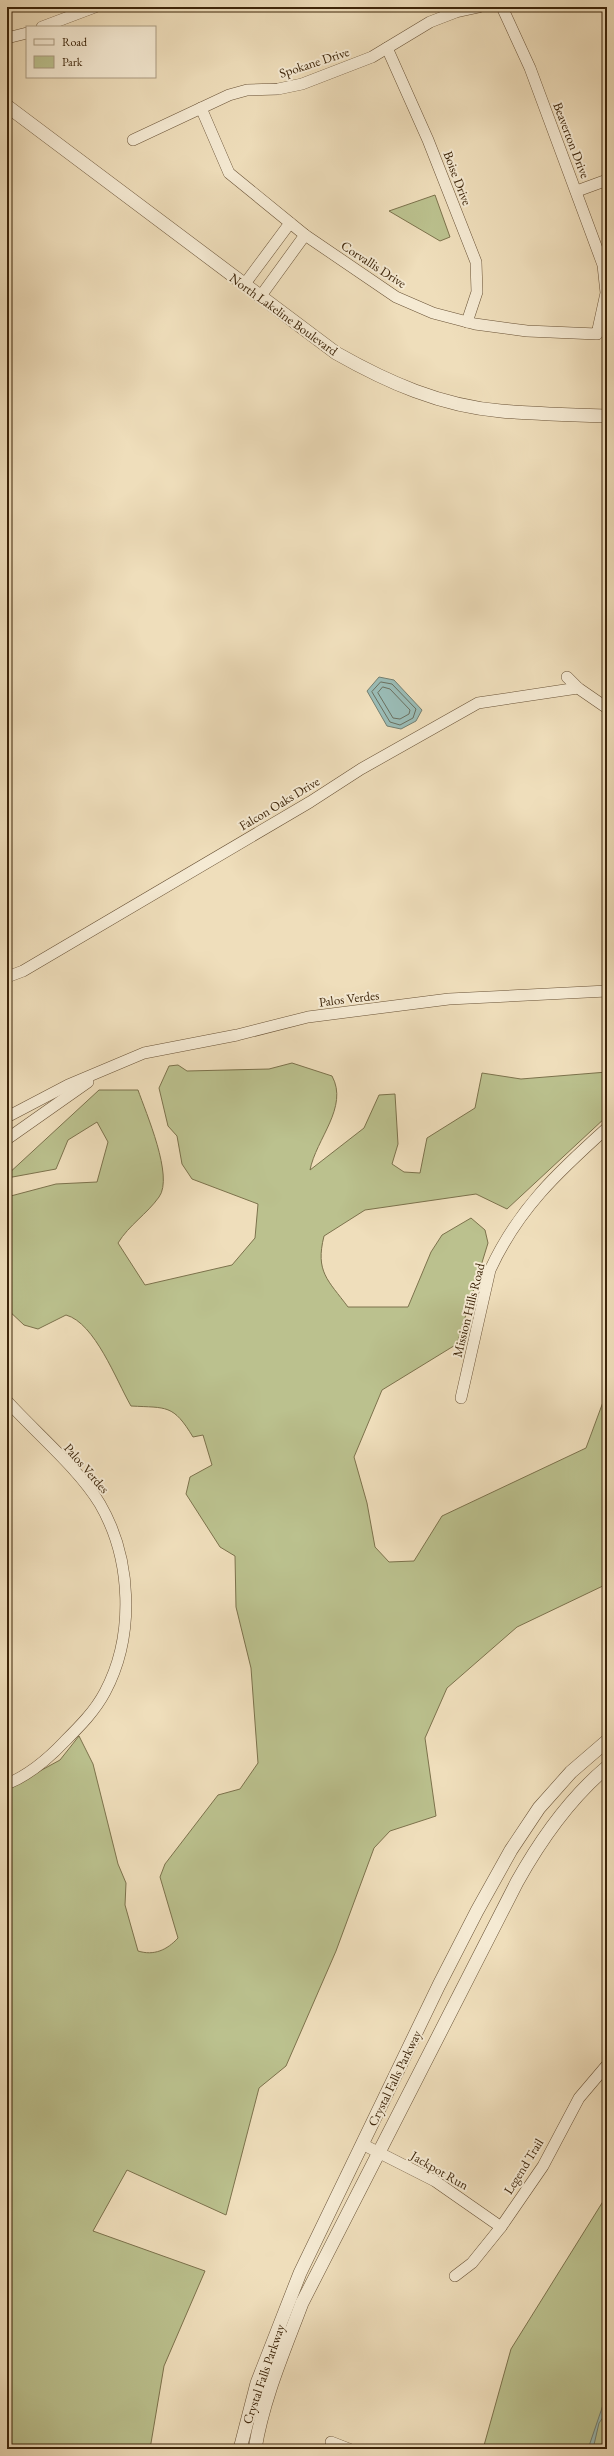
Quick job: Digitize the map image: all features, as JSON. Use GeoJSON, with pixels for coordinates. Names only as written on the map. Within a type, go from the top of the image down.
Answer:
{"type":"FeatureCollection","features":[{"type":"Feature","properties":{"kind":"street"},"geometry":{"type":"LineString","coordinates":[[45,26],[95,7]]}},
{"type":"Feature","properties":{"kind":"street","name":"Spokane Drive"},"geometry":{"type":"LineString","coordinates":[[133,140],[229,95],[247,90],[278,89],[302,84],[372,57],[430,22],[456,12],[479,7]]}},
{"type":"Feature","properties":{"kind":"street","name":"Beaverton Drive"},"geometry":{"type":"LineString","coordinates":[[502,7],[530,68],[577,191],[603,265],[606,293],[597,334]]}},
{"type":"Feature","properties":{"kind":"street"},"geometry":{"type":"LineString","coordinates":[[7,38],[26,33]]}},
{"type":"Feature","properties":{"kind":"street","name":"Boise Drive"},"geometry":{"type":"LineString","coordinates":[[387,48],[428,140],[476,262],[477,292],[467,322]]}},
{"type":"Feature","properties":{"kind":"street","name":"North Lakeline Boulevard"},"geometry":{"type":"LineString","coordinates":[[7,106],[336,353],[375,375],[411,390],[445,401],[500,411],[607,416]]}},
{"type":"Feature","properties":{"kind":"street","name":"Corvallis Drive"},"geometry":{"type":"LineString","coordinates":[[201,108],[229,173],[305,235],[396,297],[433,313],[467,322],[527,331],[597,334]]}},
{"type":"Feature","properties":{"kind":"street"},"geometry":{"type":"LineString","coordinates":[[577,191],[607,180]]}},
{"type":"Feature","properties":{"kind":"street"},"geometry":{"type":"LineString","coordinates":[[244,285],[290,223]]}},
{"type":"Feature","properties":{"kind":"street"},"geometry":{"type":"LineString","coordinates":[[260,297],[305,235]]}},
{"type":"Feature","properties":{"kind":"street"},"geometry":{"type":"LineString","coordinates":[[567,677],[578,688],[607,708]]}},
{"type":"Feature","properties":{"kind":"street","name":"Falcon Oaks Drive"},"geometry":{"type":"LineString","coordinates":[[7,977],[23,971],[150,898],[310,802],[360,769],[478,703],[578,688]]}},
{"type":"Feature","properties":{"kind":"street","name":"Palos Verdes"},"geometry":{"type":"LineString","coordinates":[[7,1117],[68,1085],[102,1072],[139,1055],[162,1048],[237,1035],[308,1017],[449,999],[607,991]]}},
{"type":"Feature","properties":{"kind":"street","name":"Palos Verdes"},"geometry":{"type":"LineString","coordinates":[[7,1139],[102,1072]]}},
{"type":"Feature","properties":{"kind":"street","name":"Mission Hills Road"},"geometry":{"type":"LineString","coordinates":[[461,1398],[490,1270],[498,1252],[520,1217],[537,1194],[607,1128]]}},
{"type":"Feature","properties":{"kind":"street","name":"Palos Verdes"},"geometry":{"type":"LineString","coordinates":[[7,1400],[80,1478],[100,1504],[117,1545],[123,1570],[126,1615],[123,1637],[112,1679],[96,1707],[58,1749],[34,1768],[7,1784]]}},
{"type":"Feature","properties":{"kind":"street","name":"Crystal Falls Parkway"},"geometry":{"type":"LineString","coordinates":[[240,2449],[257,2383],[303,2266],[440,1985],[511,1850],[539,1808],[571,1772],[607,1741]]}},
{"type":"Feature","properties":{"kind":"street","name":"Crystal Falls Parkway"},"geometry":{"type":"LineString","coordinates":[[255,2449],[259,2426],[272,2383],[302,2303],[514,1888],[542,1838],[586,1784],[607,1767]]}},
{"type":"Feature","properties":{"kind":"street","name":"Legend Trail"},"geometry":{"type":"LineString","coordinates":[[455,2276],[472,2263],[501,2227],[543,2166],[579,2098],[607,2065]]}},
{"type":"Feature","properties":{"kind":"street","name":"Jackpot Run"},"geometry":{"type":"LineString","coordinates":[[362,2144],[435,2181],[501,2227]]}},
{"type":"Feature","properties":{"kind":"street"},"geometry":{"type":"LineString","coordinates":[[331,2442],[349,2449]]}},
{"type":"Feature","properties":{"kind":"green space"},"geometry":{"type":"Polygon","coordinates":[[[435,195],[450,237],[440,241],[389,211],[435,195]]]}},
{"type":"Feature","properties":{"kind":"green space"},"geometry":{"type":"Polygon","coordinates":[[[292,1063],[332,1076],[336,1088],[337,1099],[334,1111],[330,1123],[313,1158],[310,1170],[364,1128],[379,1095],[395,1094],[398,1144],[392,1164],[404,1172],[420,1173],[427,1138],[475,1108],[482,1073],[521,1079],[607,1072],[606,1117],[507,1209],[476,1194],[365,1210],[324,1236],[321,1258],[325,1275],[348,1307],[408,1307],[431,1252],[442,1235],[471,1218],[485,1230],[488,1243],[457,1344],[382,1390],[354,1457],[367,1503],[375,1547],[389,1562],[414,1561],[442,1516],[586,1448],[606,1394],[607,1317],[607,1584],[517,1627],[447,1688],[425,1738],[436,1816],[390,1831],[374,1848],[336,1951],[286,2066],[259,2088],[226,2215],[127,2170],[93,2231],[205,2271],[164,2366],[150,2449],[7,2449],[7,1789],[60,1760],[79,1736],[93,1764],[118,1864],[126,1883],[125,1905],[138,1951],[149,1953],[165,1949],[178,1938],[160,1877],[165,1864],[218,1795],[240,1789],[258,1763],[251,1668],[236,1607],[235,1556],[220,1547],[186,1494],[190,1477],[212,1465],[203,1435],[193,1437],[180,1419],[168,1410],[153,1407],[131,1406],[104,1354],[95,1340],[77,1320],[66,1315],[38,1329],[24,1325],[7,1309],[7,1197],[56,1184],[97,1182],[108,1142],[97,1122],[68,1140],[56,1169],[7,1178],[7,1175],[99,1090],[138,1090],[161,1160],[163,1188],[159,1197],[127,1231],[118,1243],[145,1285],[232,1265],[255,1238],[258,1204],[192,1179],[182,1164],[177,1136],[168,1126],[159,1088],[169,1066],[178,1065],[187,1071],[269,1069],[292,1063]]]}},
{"type":"Feature","properties":{"kind":"green space"},"geometry":{"type":"Polygon","coordinates":[[[607,2195],[607,2449],[483,2449],[511,2349],[607,2195]]]}},
{"type":"Feature","properties":{"kind":"water"},"geometry":{"type":"Polygon","coordinates":[[[379,677],[394,680],[422,710],[416,721],[401,729],[387,726],[367,691],[379,677]]]}},
{"type":"Feature","properties":{"kind":"water"},"geometry":{"type":"Polygon","coordinates":[[[604,2402],[607,2403],[607,2412],[599,2423],[593,2449],[588,2449],[604,2402]]]}}]}
